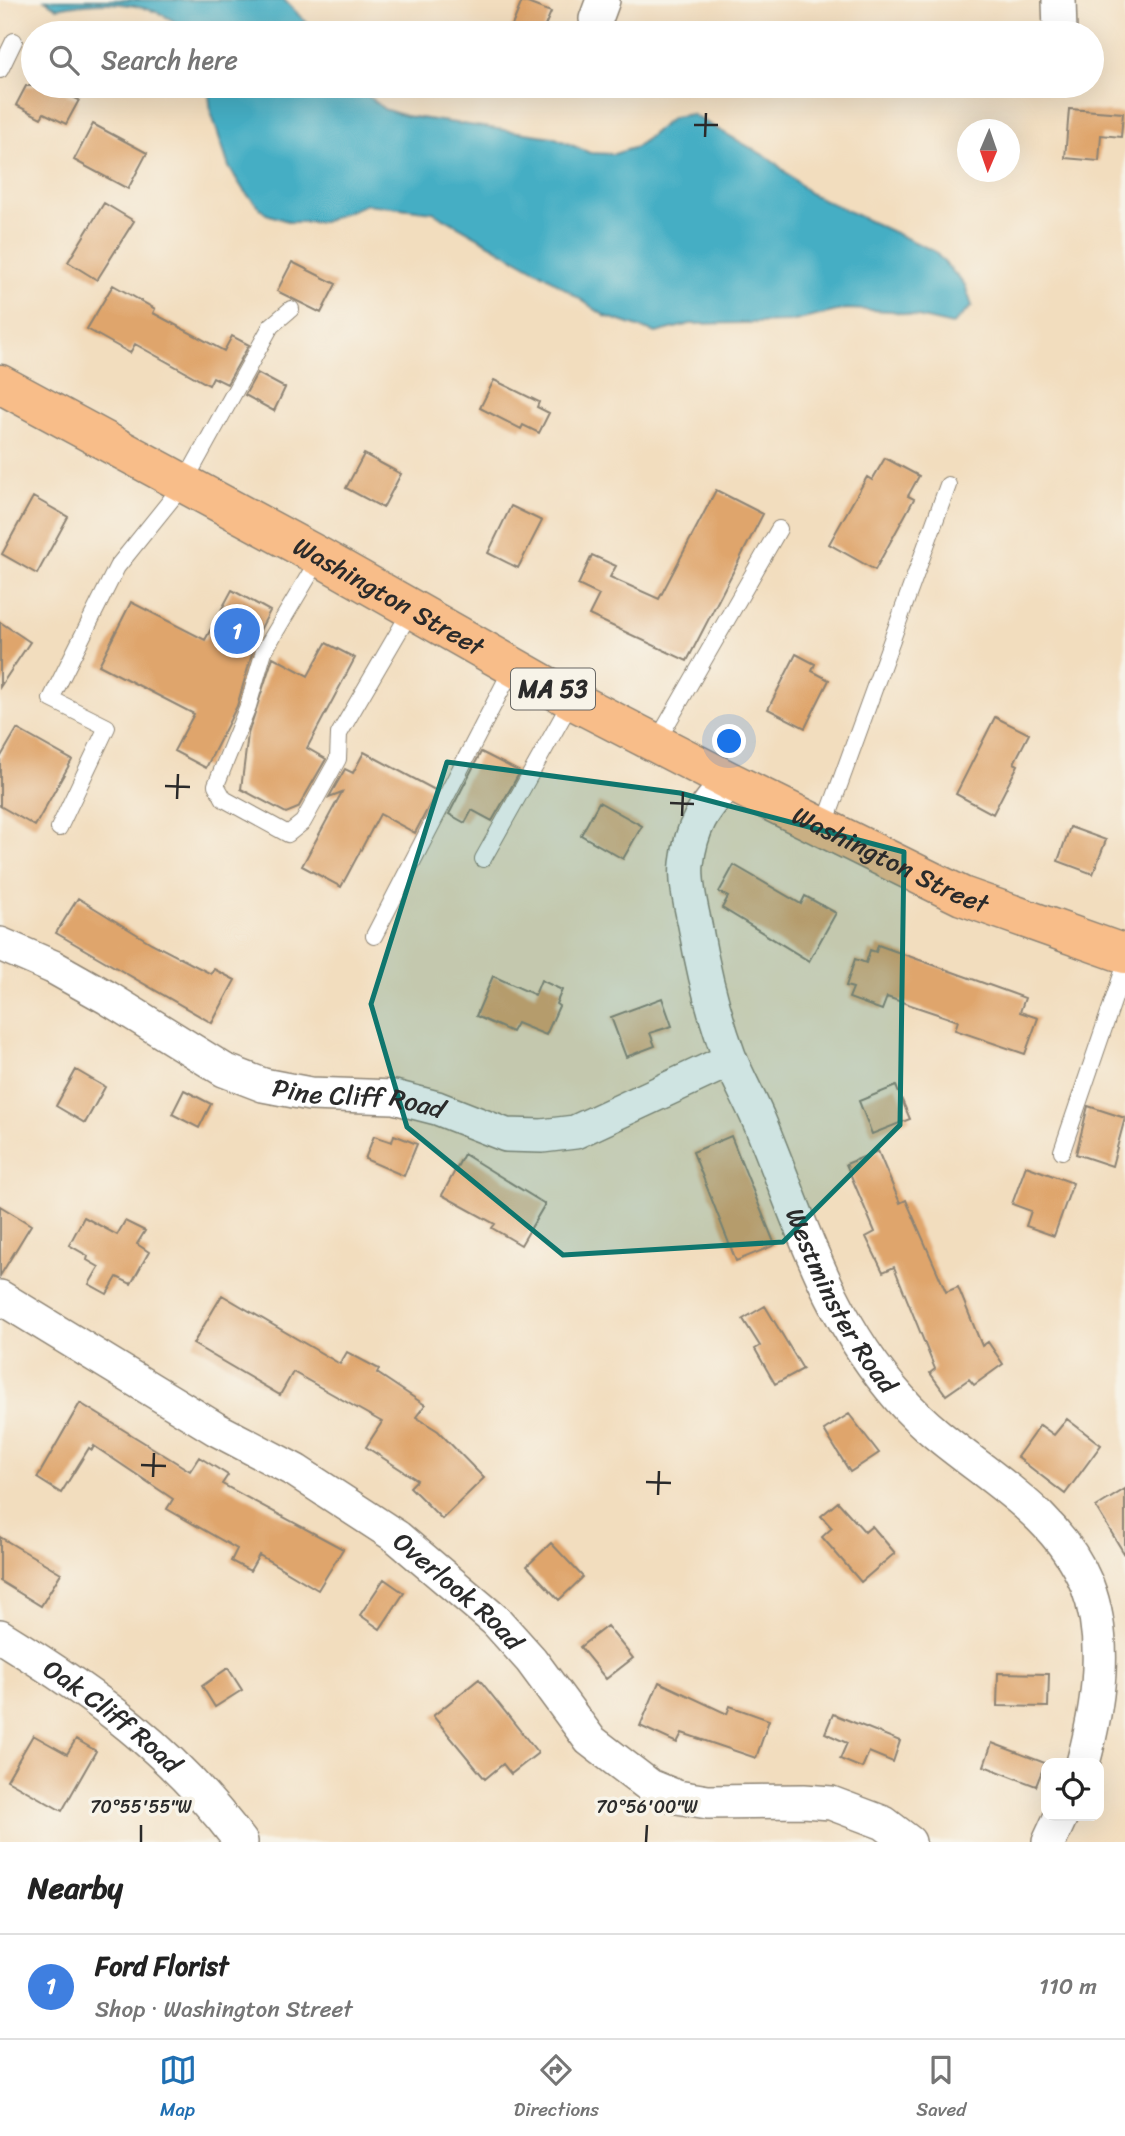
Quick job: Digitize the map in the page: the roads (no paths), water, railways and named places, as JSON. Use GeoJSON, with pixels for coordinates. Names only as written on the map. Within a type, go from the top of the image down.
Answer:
{"type":"FeatureCollection","features":[{"type":"Feature","properties":{"kind":"main road","name":"Washington Street"},"geometry":{"type":"LineString","coordinates":[[0,384],[320,557],[572,700],[729,780],[962,896],[1125,954]]}},
{"type":"Feature","properties":{"kind":"street"},"geometry":{"type":"LineString","coordinates":[[1059,0],[1060,21]]}},
{"type":"Feature","properties":{"kind":"street","name":"Westminster Road"},"geometry":{"type":"LineString","coordinates":[[729,780],[703,809],[691,838],[686,867],[707,990],[730,1059],[760,1124],[805,1243],[848,1328],[882,1377],[925,1424],[1031,1506],[1052,1530],[1087,1585],[1097,1630],[1098,1670],[1097,1713],[1084,1758]]}},
{"type":"Feature","properties":{"kind":"street","name":"Pine Cliff Road"},"geometry":{"type":"LineString","coordinates":[[0,944],[86,986],[224,1070],[263,1085],[310,1094],[394,1097],[438,1108],[506,1135],[542,1136],[575,1132],[730,1059]]}},
{"type":"Feature","properties":{"kind":"street","name":"Overlook Road"},"geometry":{"type":"LineString","coordinates":[[0,1297],[216,1429],[296,1471],[397,1537],[496,1621],[531,1660],[590,1740],[619,1765],[650,1786],[677,1797],[708,1802],[831,1803],[884,1823],[909,1842]]}},
{"type":"Feature","properties":{"kind":"street","name":"Oak Cliff Road"},"geometry":{"type":"LineString","coordinates":[[0,1636],[110,1707],[156,1746],[217,1810],[241,1842]]}},
{"type":"Feature","properties":{"kind":"street"},"geometry":{"type":"LineString","coordinates":[[1049,1842],[1059,1821]]}},
{"type":"Feature","properties":{"kind":"lane"},"geometry":{"type":"LineString","coordinates":[[0,70],[14,41]]}},
{"type":"Feature","properties":{"kind":"lane"},"geometry":{"type":"LineString","coordinates":[[59,828],[107,727],[51,699],[117,567],[183,485],[271,326],[291,309]]}},
{"type":"Feature","properties":{"kind":"lane"},"geometry":{"type":"LineString","coordinates":[[824,827],[948,485]]}},
{"type":"Feature","properties":{"kind":"lane"},"geometry":{"type":"LineString","coordinates":[[656,743],[779,529]]}},
{"type":"Feature","properties":{"kind":"lane"},"geometry":{"type":"LineString","coordinates":[[320,557],[264,651],[248,705],[216,785],[224,799],[288,834],[303,822],[338,758],[339,734],[412,609]]}},
{"type":"Feature","properties":{"kind":"lane"},"geometry":{"type":"LineString","coordinates":[[374,936],[513,666]]}},
{"type":"Feature","properties":{"kind":"lane"},"geometry":{"type":"LineString","coordinates":[[483,859],[572,700]]}},
{"type":"Feature","properties":{"kind":"lane"},"geometry":{"type":"LineString","coordinates":[[1062,1151],[1125,966]]}},
{"type":"Feature","properties":{"kind":"water"},"geometry":{"type":"Polygon","coordinates":[[[45,0],[284,0],[305,21],[174,21],[159,13],[121,4],[96,3],[57,8],[45,0]]]}},
{"type":"Feature","properties":{"kind":"water"},"geometry":{"type":"Polygon","coordinates":[[[209,98],[371,98],[384,109],[406,116],[553,137],[590,153],[614,154],[636,147],[673,117],[691,114],[772,160],[809,193],[934,251],[965,285],[972,306],[952,325],[892,311],[846,309],[790,322],[690,324],[656,333],[605,316],[548,277],[433,212],[366,204],[323,222],[290,222],[266,214],[244,191],[229,167],[211,112],[209,98]]]}},
{"type":"Feature","properties":{"kind":"place","name":"Ford Florist"},"geometry":{"type":"Point","coordinates":[237,631]}}]}
